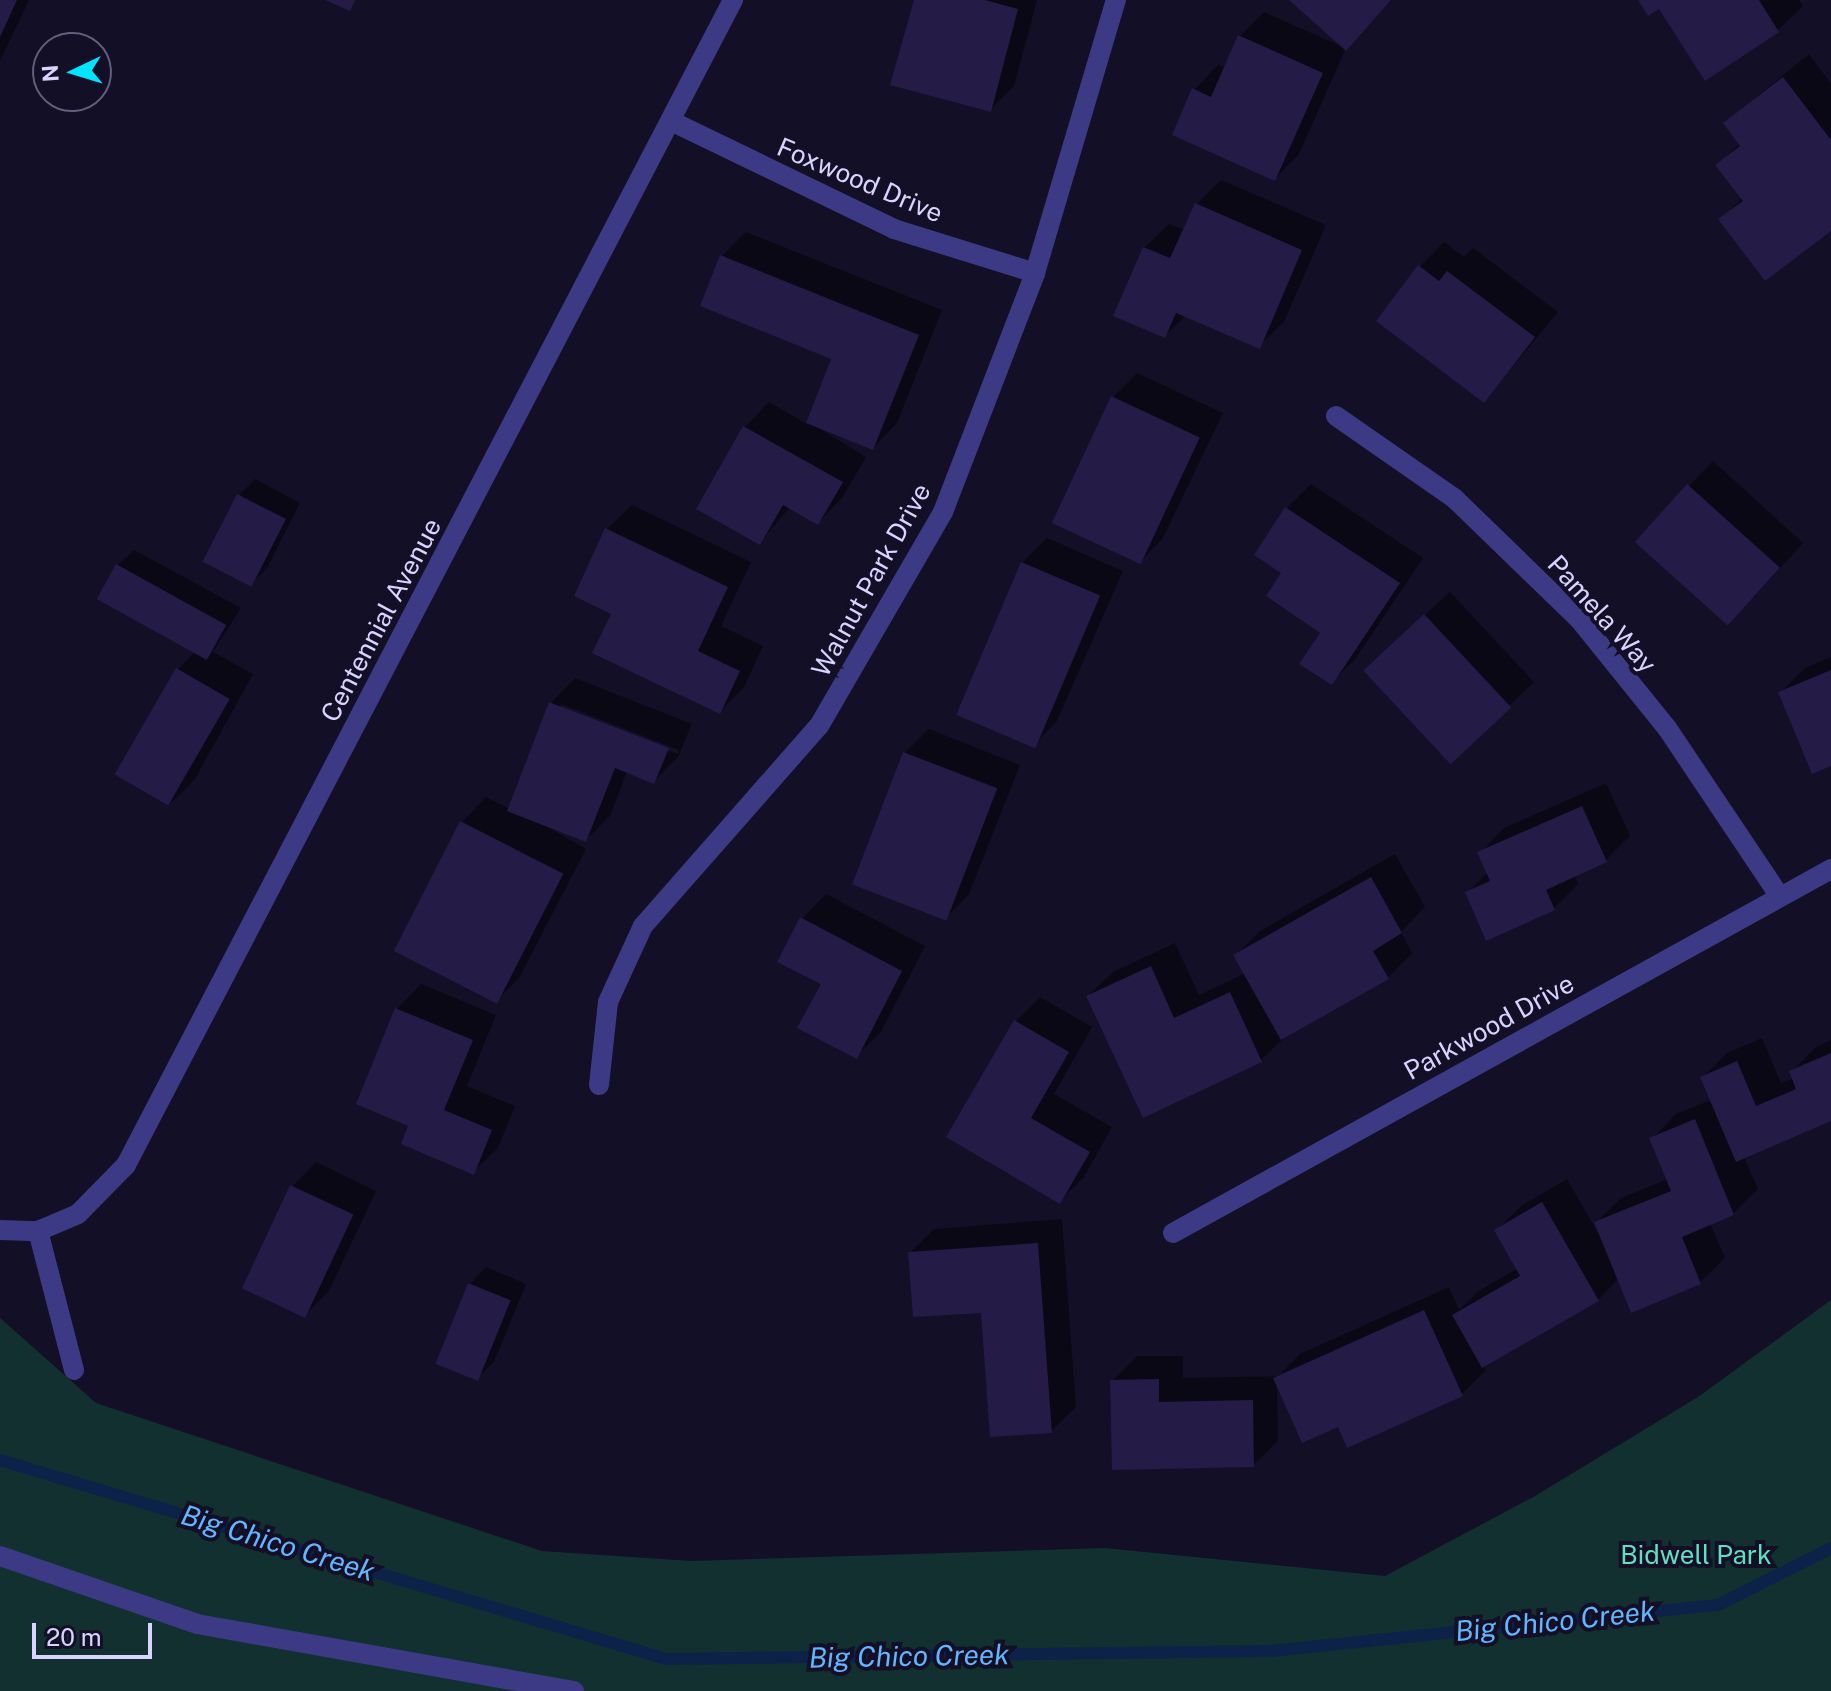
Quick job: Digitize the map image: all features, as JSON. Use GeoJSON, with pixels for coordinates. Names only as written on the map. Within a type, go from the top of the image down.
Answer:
{"type":"FeatureCollection","features":[{"type":"Feature","properties":{"kind":"street","name":"Centennial Avenue"},"geometry":{"type":"LineString","coordinates":[[0,1230],[38,1231],[78,1214],[126,1165],[733,0]]}},
{"type":"Feature","properties":{"kind":"street","name":"Walnut Park Drive"},"geometry":{"type":"LineString","coordinates":[[599,1085],[608,1002],[643,926],[819,726],[943,512],[1035,273],[1116,0]]}},
{"type":"Feature","properties":{"kind":"street","name":"Foxwood Drive"},"geometry":{"type":"LineString","coordinates":[[671,121],[894,229],[1035,273]]}},
{"type":"Feature","properties":{"kind":"street","name":"Pamela Way"},"geometry":{"type":"LineString","coordinates":[[1336,416],[1454,498],[1579,619],[1667,728],[1779,895]]}},
{"type":"Feature","properties":{"kind":"street","name":"Parkwood Drive"},"geometry":{"type":"LineString","coordinates":[[1173,1233],[1779,895],[1831,869]]}},
{"type":"Feature","properties":{"kind":"street"},"geometry":{"type":"LineString","coordinates":[[38,1231],[74,1370]]}},
{"type":"Feature","properties":{"kind":"street"},"geometry":{"type":"LineString","coordinates":[[0,1556],[197,1624],[574,1691]]}},
{"type":"Feature","properties":{"kind":"green space","name":"Bidwell Park"},"geometry":{"type":"Polygon","coordinates":[[[1831,1300],[1831,1691],[0,1691],[0,1318],[96,1403],[542,1551],[691,1561],[1105,1548],[1385,1576],[1535,1496],[1698,1397],[1831,1300]]]}},
{"type":"Feature","properties":{"kind":"building"},"geometry":{"type":"Polygon","coordinates":[[[0,0],[17,0],[0,37],[0,0]]]}},
{"type":"Feature","properties":{"kind":"building"},"geometry":{"type":"Polygon","coordinates":[[[325,0],[355,0],[350,11],[325,0]]]}},
{"type":"Feature","properties":{"kind":"building"},"geometry":{"type":"Polygon","coordinates":[[[914,0],[985,0],[1018,9],[991,112],[890,85],[914,0]]]}},
{"type":"Feature","properties":{"kind":"building"},"geometry":{"type":"Polygon","coordinates":[[[1289,0],[1391,0],[1346,51],[1289,0]]]}},
{"type":"Feature","properties":{"kind":"building"},"geometry":{"type":"Polygon","coordinates":[[[1638,0],[1759,0],[1779,32],[1705,81],[1659,9],[1648,16],[1638,0]]]}},
{"type":"Feature","properties":{"kind":"building"},"geometry":{"type":"Polygon","coordinates":[[[1238,35],[1323,73],[1275,181],[1172,135],[1192,88],[1211,97],[1238,35]]]}},
{"type":"Feature","properties":{"kind":"building"},"geometry":{"type":"Polygon","coordinates":[[[1783,77],[1831,140],[1831,231],[1765,281],[1718,219],[1743,201],[1715,165],[1740,146],[1723,123],[1783,77]]]}},
{"type":"Feature","properties":{"kind":"building"},"geometry":{"type":"Polygon","coordinates":[[[1195,203],[1302,250],[1260,349],[1176,313],[1165,338],[1113,316],[1143,247],[1170,258],[1195,203]]]}},
{"type":"Feature","properties":{"kind":"building"},"geometry":{"type":"Polygon","coordinates":[[[720,255],[919,335],[873,450],[806,423],[831,359],[700,306],[720,255]]]}},
{"type":"Feature","properties":{"kind":"building"},"geometry":{"type":"Polygon","coordinates":[[[1418,265],[1439,281],[1447,271],[1535,337],[1484,403],[1376,321],[1418,265]]]}},
{"type":"Feature","properties":{"kind":"building"},"geometry":{"type":"Polygon","coordinates":[[[1111,396],[1200,437],[1141,564],[1052,523],[1111,396]]]}},
{"type":"Feature","properties":{"kind":"building"},"geometry":{"type":"Polygon","coordinates":[[[743,426],[843,482],[818,525],[783,505],[760,545],[696,509],[743,426]]]}},
{"type":"Feature","properties":{"kind":"building"},"geometry":{"type":"Polygon","coordinates":[[[1687,484],[1780,568],[1728,626],[1635,542],[1687,484]]]}},
{"type":"Feature","properties":{"kind":"building"},"geometry":{"type":"Polygon","coordinates":[[[237,494],[286,519],[252,587],[202,562],[237,494]]]}},
{"type":"Feature","properties":{"kind":"building"},"geometry":{"type":"Polygon","coordinates":[[[1285,507],[1400,583],[1332,685],[1299,664],[1320,633],[1266,596],[1281,573],[1254,555],[1285,507]]]}},
{"type":"Feature","properties":{"kind":"building"},"geometry":{"type":"Polygon","coordinates":[[[605,528],[728,587],[698,651],[740,671],[720,714],[592,653],[611,614],[574,596],[605,528]]]}},
{"type":"Feature","properties":{"kind":"building"},"geometry":{"type":"Polygon","coordinates":[[[1021,562],[1100,596],[1035,748],[956,715],[1021,562]]]}},
{"type":"Feature","properties":{"kind":"building"},"geometry":{"type":"Polygon","coordinates":[[[116,564],[226,625],[207,660],[97,599],[116,564]]]}},
{"type":"Feature","properties":{"kind":"building"},"geometry":{"type":"Polygon","coordinates":[[[1424,614],[1511,708],[1451,764],[1363,671],[1424,614]]]}},
{"type":"Feature","properties":{"kind":"building"},"geometry":{"type":"Polygon","coordinates":[[[176,668],[230,699],[168,806],[114,775],[176,668]]]}},
{"type":"Feature","properties":{"kind":"building"},"geometry":{"type":"Polygon","coordinates":[[[1831,670],[1831,766],[1812,774],[1778,692],[1831,670]]]}},
{"type":"Feature","properties":{"kind":"building"},"geometry":{"type":"Polygon","coordinates":[[[549,702],[669,748],[654,784],[615,768],[586,842],[507,811],[549,702]]]}},
{"type":"Feature","properties":{"kind":"building"},"geometry":{"type":"Polygon","coordinates":[[[903,752],[997,788],[946,921],[852,885],[903,752]]]}},
{"type":"Feature","properties":{"kind":"building"},"geometry":{"type":"Polygon","coordinates":[[[1582,806],[1607,862],[1546,890],[1555,910],[1486,941],[1465,892],[1490,881],[1477,852],[1582,806]]]}},
{"type":"Feature","properties":{"kind":"building"},"geometry":{"type":"Polygon","coordinates":[[[460,821],[563,874],[497,1004],[394,951],[460,821]]]}},
{"type":"Feature","properties":{"kind":"building"},"geometry":{"type":"Polygon","coordinates":[[[1371,877],[1402,933],[1373,951],[1389,979],[1281,1040],[1233,955],[1371,877]]]}},
{"type":"Feature","properties":{"kind":"building"},"geometry":{"type":"Polygon","coordinates":[[[800,917],[902,971],[857,1059],[797,1028],[821,984],[777,962],[800,917]]]}},
{"type":"Feature","properties":{"kind":"building"},"geometry":{"type":"Polygon","coordinates":[[[1151,966],[1174,1018],[1230,992],[1262,1062],[1143,1118],[1086,996],[1151,966]]]}},
{"type":"Feature","properties":{"kind":"building"},"geometry":{"type":"Polygon","coordinates":[[[395,1008],[473,1040],[444,1110],[492,1130],[474,1175],[401,1144],[408,1126],[356,1104],[395,1008]]]}},
{"type":"Feature","properties":{"kind":"building"},"geometry":{"type":"Polygon","coordinates":[[[1014,1020],[1069,1052],[1031,1118],[1090,1152],[1060,1204],[946,1137],[1014,1020]]]}},
{"type":"Feature","properties":{"kind":"building"},"geometry":{"type":"Polygon","coordinates":[[[1831,1053],[1831,1121],[1736,1162],[1700,1077],[1737,1061],[1756,1106],[1796,1089],[1789,1071],[1831,1053]]]}},
{"type":"Feature","properties":{"kind":"building"},"geometry":{"type":"Polygon","coordinates":[[[1695,1119],[1734,1215],[1682,1237],[1701,1284],[1631,1313],[1594,1222],[1671,1191],[1649,1138],[1695,1119]]]}},
{"type":"Feature","properties":{"kind":"building"},"geometry":{"type":"Polygon","coordinates":[[[290,1185],[353,1215],[305,1318],[242,1288],[290,1185]]]}},
{"type":"Feature","properties":{"kind":"building"},"geometry":{"type":"Polygon","coordinates":[[[1542,1202],[1599,1301],[1482,1368],[1452,1315],[1520,1276],[1494,1230],[1542,1202]]]}},
{"type":"Feature","properties":{"kind":"building"},"geometry":{"type":"Polygon","coordinates":[[[1038,1243],[1052,1433],[990,1437],[981,1313],[913,1317],[908,1252],[1038,1243]]]}},
{"type":"Feature","properties":{"kind":"building"},"geometry":{"type":"Polygon","coordinates":[[[468,1283],[511,1300],[478,1381],[435,1364],[468,1283]]]}},
{"type":"Feature","properties":{"kind":"building"},"geometry":{"type":"Polygon","coordinates":[[[1424,1310],[1463,1396],[1347,1448],[1338,1427],[1302,1443],[1273,1378],[1424,1310]]]}},
{"type":"Feature","properties":{"kind":"building"},"geometry":{"type":"Polygon","coordinates":[[[1159,1379],[1159,1402],[1253,1400],[1254,1467],[1112,1470],[1110,1380],[1159,1379]]]}},
{"type":"Feature","properties":{"kind":"waterway","name":"Big Chico Creek"},"geometry":{"type":"LineString","coordinates":[[0,1460],[666,1659],[1271,1651],[1718,1605],[1831,1548]]}}]}
